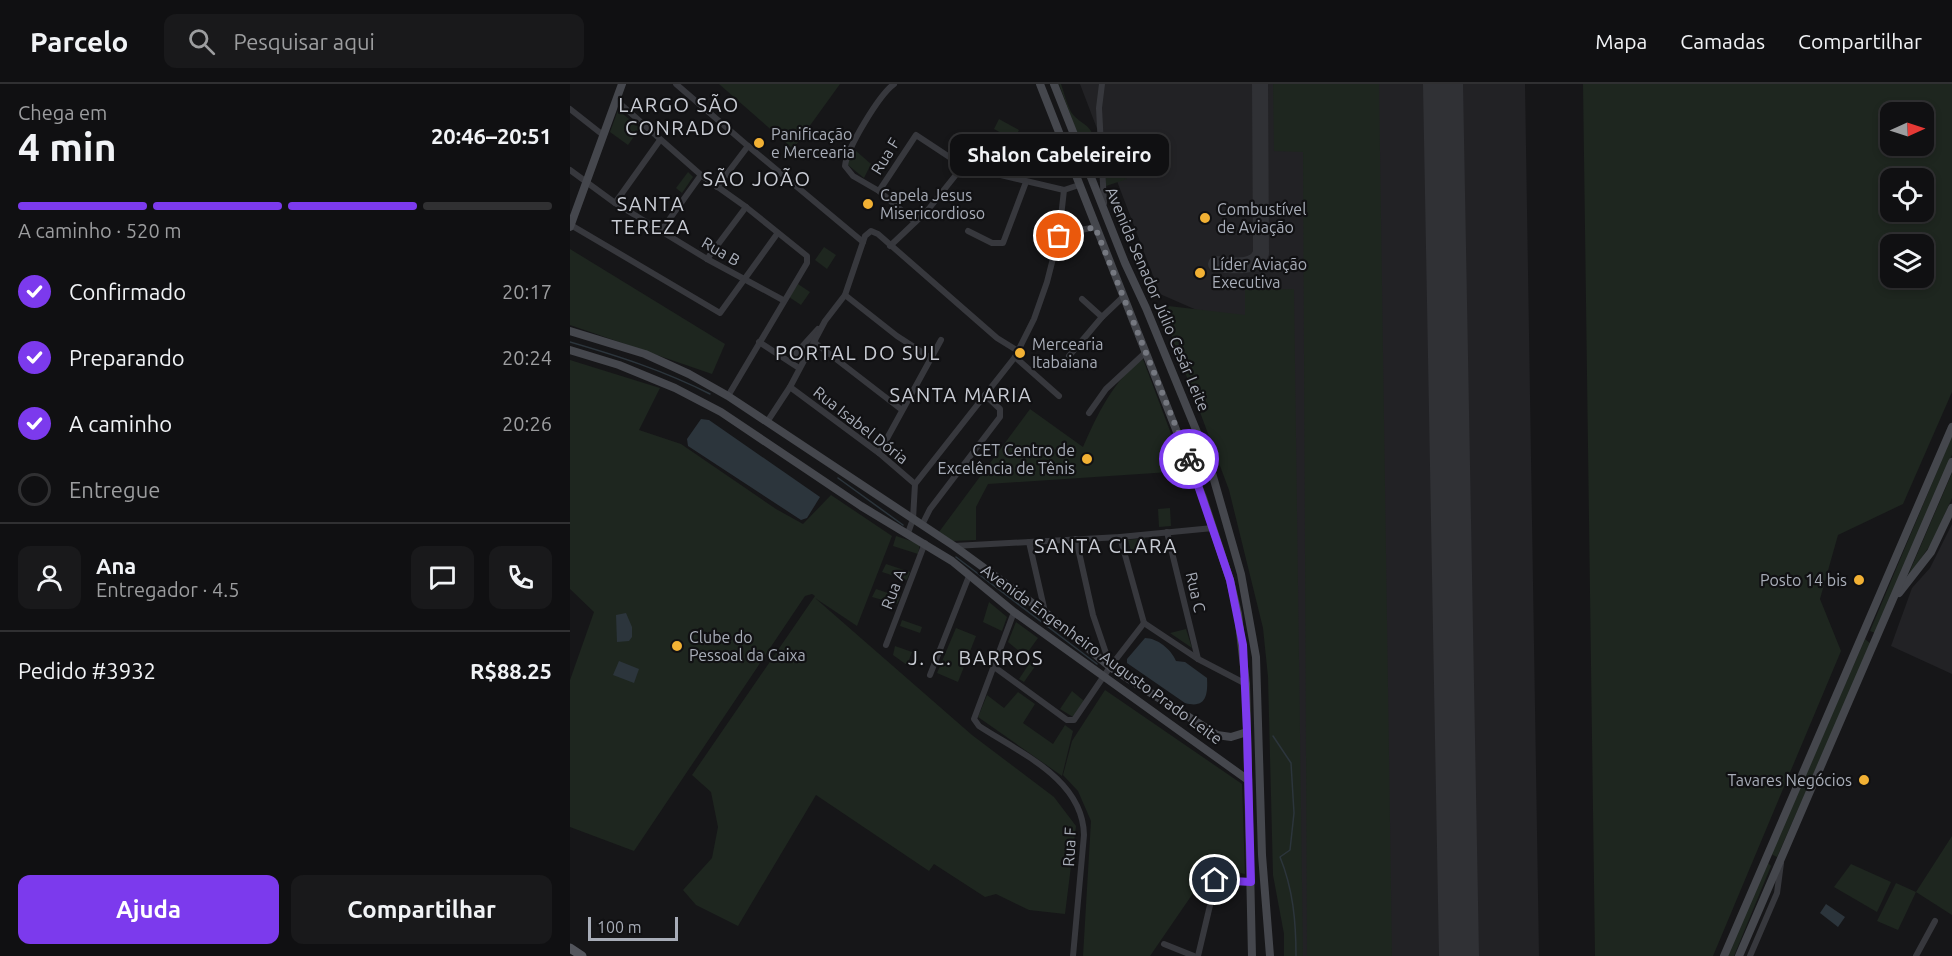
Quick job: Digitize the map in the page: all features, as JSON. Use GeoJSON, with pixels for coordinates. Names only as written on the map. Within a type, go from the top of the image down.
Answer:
{"type":"FeatureCollection","features":[{"type":"Feature","properties":{"kind":"main road","name":"Avenida Senador Júlio Cesár Leite"},"geometry":{"type":"LineString","coordinates":[[1040,84],[1168,407],[1230,580],[1238,614],[1246,684],[1252,956]]}},
{"type":"Feature","properties":{"kind":"main road","name":"Avenida Senador Júlio Cesár Leite"},"geometry":{"type":"LineString","coordinates":[[1054,84],[1105,213],[1208,459],[1241,574],[1250,613],[1256,657],[1262,855],[1270,956]]}},
{"type":"Feature","properties":{"kind":"main road"},"geometry":{"type":"LineString","coordinates":[[570,226],[617,100],[620,85]]}},
{"type":"Feature","properties":{"kind":"main road","name":"Avenida Engenheiro Augusto Prado Leite"},"geometry":{"type":"LineString","coordinates":[[570,331],[645,354],[689,374],[728,396],[954,546],[1046,614],[1110,667],[1217,735],[1231,737],[1247,732]]}},
{"type":"Feature","properties":{"kind":"main road","name":"Avenida Engenheiro Augusto Prado Leite"},"geometry":{"type":"LineString","coordinates":[[570,350],[619,365],[675,388],[721,412],[861,506],[952,561],[1014,612],[1248,780]]}},
{"type":"Feature","properties":{"kind":"main road"},"geometry":{"type":"LineString","coordinates":[[1159,387],[1170,389],[1177,383]]}},
{"type":"Feature","properties":{"kind":"main road"},"geometry":{"type":"LineString","coordinates":[[1168,407],[1175,401],[1186,403]]}},
{"type":"Feature","properties":{"kind":"main road"},"geometry":{"type":"LineString","coordinates":[[1724,956],[1952,427]]}},
{"type":"Feature","properties":{"kind":"main road"},"geometry":{"type":"LineString","coordinates":[[1739,956],[1952,462]]}},
{"type":"Feature","properties":{"kind":"main road"},"geometry":{"type":"LineString","coordinates":[[1891,602],[1931,552],[1952,508]]}},
{"type":"Feature","properties":{"kind":"main road"},"geometry":{"type":"LineString","coordinates":[[1864,630],[1869,635],[1878,636]]}},
{"type":"Feature","properties":{"kind":"main road"},"geometry":{"type":"LineString","coordinates":[[1766,857],[1780,863]]}},
{"type":"Feature","properties":{"kind":"main road"},"geometry":{"type":"LineString","coordinates":[[570,948],[582,956]]}},
{"type":"Feature","properties":{"kind":"street"},"geometry":{"type":"LineString","coordinates":[[676,84],[863,242]]}},
{"type":"Feature","properties":{"kind":"street"},"geometry":{"type":"LineString","coordinates":[[894,84],[886,89],[877,102],[845,166],[853,176],[879,191],[915,222]]}},
{"type":"Feature","properties":{"kind":"street"},"geometry":{"type":"LineString","coordinates":[[1103,86],[1099,108],[1105,213]]}},
{"type":"Feature","properties":{"kind":"street"},"geometry":{"type":"LineString","coordinates":[[617,100],[701,175],[746,207],[777,234],[805,254],[807,259],[728,396]]}},
{"type":"Feature","properties":{"kind":"street"},"geometry":{"type":"LineString","coordinates":[[570,108],[603,135]]}},
{"type":"Feature","properties":{"kind":"street"},"geometry":{"type":"LineString","coordinates":[[856,124],[862,129]]}},
{"type":"Feature","properties":{"kind":"street","name":"Rua F"},"geometry":{"type":"LineString","coordinates":[[879,191],[916,135],[963,166]]}},
{"type":"Feature","properties":{"kind":"street"},"geometry":{"type":"LineString","coordinates":[[1076,139],[1101,147]]}},
{"type":"Feature","properties":{"kind":"street"},"geometry":{"type":"LineString","coordinates":[[615,203],[660,140]]}},
{"type":"Feature","properties":{"kind":"street"},"geometry":{"type":"LineString","coordinates":[[717,187],[748,146]]}},
{"type":"Feature","properties":{"kind":"street"},"geometry":{"type":"LineString","coordinates":[[890,246],[942,193],[963,166],[1026,183],[1064,190],[1079,185]]}},
{"type":"Feature","properties":{"kind":"street","name":"Rua B"},"geometry":{"type":"LineString","coordinates":[[570,170],[615,203],[743,280],[783,300]]}},
{"type":"Feature","properties":{"kind":"street"},"geometry":{"type":"LineString","coordinates":[[662,231],[701,175]]}},
{"type":"Feature","properties":{"kind":"street"},"geometry":{"type":"LineString","coordinates":[[968,231],[992,243],[1003,243],[1026,183]]}},
{"type":"Feature","properties":{"kind":"street"},"geometry":{"type":"LineString","coordinates":[[908,533],[914,519],[915,484],[1017,354],[1034,319],[1059,236],[1064,190]]}},
{"type":"Feature","properties":{"kind":"street"},"geometry":{"type":"LineString","coordinates":[[707,259],[746,207]]}},
{"type":"Feature","properties":{"kind":"street"},"geometry":{"type":"LineString","coordinates":[[570,226],[720,313],[777,234]]}},
{"type":"Feature","properties":{"kind":"street"},"geometry":{"type":"LineString","coordinates":[[1059,236],[1095,227]]}},
{"type":"Feature","properties":{"kind":"street"},"geometry":{"type":"LineString","coordinates":[[789,361],[845,295],[865,236],[871,231],[878,234],[1017,354],[1059,396]]}},
{"type":"Feature","properties":{"kind":"street"},"geometry":{"type":"LineString","coordinates":[[845,295],[897,336],[931,358]]}},
{"type":"Feature","properties":{"kind":"street"},"geometry":{"type":"LineString","coordinates":[[1070,356],[1102,317],[1124,296]]}},
{"type":"Feature","properties":{"kind":"street"},"geometry":{"type":"LineString","coordinates":[[1082,299],[1102,317]]}},
{"type":"Feature","properties":{"kind":"street"},"geometry":{"type":"LineString","coordinates":[[766,422],[790,387],[825,321]]}},
{"type":"Feature","properties":{"kind":"street"},"geometry":{"type":"LineString","coordinates":[[879,453],[941,340]]}},
{"type":"Feature","properties":{"kind":"street"},"geometry":{"type":"LineString","coordinates":[[759,342],[799,368]]}},
{"type":"Feature","properties":{"kind":"street"},"geometry":{"type":"LineString","coordinates":[[814,342],[902,410]]}},
{"type":"Feature","properties":{"kind":"street"},"geometry":{"type":"LineString","coordinates":[[1089,413],[1106,389],[1146,352]]}},
{"type":"Feature","properties":{"kind":"street","name":"Rua Isabel Dória"},"geometry":{"type":"LineString","coordinates":[[790,387],[879,453],[915,484]]}},
{"type":"Feature","properties":{"kind":"street"},"geometry":{"type":"LineString","coordinates":[[922,525],[930,509],[1000,417],[1000,409],[985,395]]}},
{"type":"Feature","properties":{"kind":"street"},"geometry":{"type":"LineString","coordinates":[[954,546],[1120,537],[1213,528]]}},
{"type":"Feature","properties":{"kind":"street","name":"Rua C"},"geometry":{"type":"LineString","coordinates":[[1167,532],[1198,659]]}},
{"type":"Feature","properties":{"kind":"street"},"geometry":{"type":"LineString","coordinates":[[1120,537],[1144,623],[1198,659],[1246,684]]}},
{"type":"Feature","properties":{"kind":"street"},"geometry":{"type":"LineString","coordinates":[[1076,539],[1093,615],[1110,667]]}},
{"type":"Feature","properties":{"kind":"street"},"geometry":{"type":"LineString","coordinates":[[1029,542],[1046,614]]}},
{"type":"Feature","properties":{"kind":"street","name":"Rua A"},"geometry":{"type":"LineString","coordinates":[[885,645],[925,543]]}},
{"type":"Feature","properties":{"kind":"street"},"geometry":{"type":"LineString","coordinates":[[930,675],[969,576]]}},
{"type":"Feature","properties":{"kind":"street"},"geometry":{"type":"LineString","coordinates":[[1014,612],[993,666],[1071,721],[1078,717],[1110,667],[1144,623]]}},
{"type":"Feature","properties":{"kind":"street","name":"Rua F"},"geometry":{"type":"LineString","coordinates":[[993,666],[974,719],[979,726],[1053,774],[1065,785],[1081,811],[1084,835],[1073,956]]}},
{"type":"Feature","properties":{"kind":"street"},"geometry":{"type":"LineString","coordinates":[[1750,956],[1777,893],[1780,863]]}},
{"type":"Feature","properties":{"kind":"street"},"geometry":{"type":"LineString","coordinates":[[1164,944],[1196,956],[1215,880],[1251,882]]}},
{"type":"Feature","properties":{"kind":"street"},"geometry":{"type":"LineString","coordinates":[[1916,956],[1935,921]]}},
{"type":"Feature","properties":{"kind":"street"},"geometry":{"type":"LineString","coordinates":[[1751,930],[1760,934]]}},
{"type":"Feature","properties":{"kind":"shaded area"},"geometry":{"type":"Polygon","coordinates":[[[719,84],[840,84],[793,149],[719,84]]]}},
{"type":"Feature","properties":{"kind":"shaded area"},"geometry":{"type":"Polygon","coordinates":[[[1059,84],[1061,84],[1071,112],[1088,127],[1095,141],[1081,137],[1077,133],[1059,84]]]}},
{"type":"Feature","properties":{"kind":"shaded area"},"geometry":{"type":"Polygon","coordinates":[[[1080,84],[1525,84],[1539,956],[1288,956],[1279,346],[1160,294],[1080,84]]]}},
{"type":"Feature","properties":{"kind":"shaded area"},"geometry":{"type":"Polygon","coordinates":[[[1273,84],[1379,84],[1392,956],[1307,956],[1303,152],[1274,151],[1273,84]]]}},
{"type":"Feature","properties":{"kind":"shaded area"},"geometry":{"type":"Polygon","coordinates":[[[1583,84],[1952,84],[1952,392],[1903,504],[1838,535],[1820,599],[1841,651],[1713,956],[1595,956],[1583,84]]]}},
{"type":"Feature","properties":{"kind":"shaded area"},"geometry":{"type":"Polygon","coordinates":[[[618,110],[640,128],[628,145],[610,132],[618,110]]]}},
{"type":"Feature","properties":{"kind":"shaded area"},"geometry":{"type":"Polygon","coordinates":[[[999,119],[1019,130],[1014,140],[994,129],[999,119]]]}},
{"type":"Feature","properties":{"kind":"shaded area"},"geometry":{"type":"Polygon","coordinates":[[[1082,144],[1096,148],[1097,177],[1095,177],[1082,144]]]}},
{"type":"Feature","properties":{"kind":"shaded area"},"geometry":{"type":"Polygon","coordinates":[[[855,150],[871,164],[864,178],[848,165],[855,150]]]}},
{"type":"Feature","properties":{"kind":"shaded area"},"geometry":{"type":"Polygon","coordinates":[[[1105,169],[1127,179],[1106,186],[1105,169]]]}},
{"type":"Feature","properties":{"kind":"shaded area"},"geometry":{"type":"Polygon","coordinates":[[[688,172],[693,177],[682,193],[676,188],[688,172]]]}},
{"type":"Feature","properties":{"kind":"shaded area"},"geometry":{"type":"Polygon","coordinates":[[[824,247],[836,255],[827,269],[815,260],[824,247]]]}},
{"type":"Feature","properties":{"kind":"shaded area"},"geometry":{"type":"Polygon","coordinates":[[[570,249],[725,344],[712,374],[570,325],[570,249]]]}},
{"type":"Feature","properties":{"kind":"shaded area"},"geometry":{"type":"Polygon","coordinates":[[[798,284],[810,292],[801,305],[789,297],[798,284]]]}},
{"type":"Feature","properties":{"kind":"shaded area"},"geometry":{"type":"Polygon","coordinates":[[[1294,289],[1303,956],[1284,956],[1284,934],[1273,875],[1268,677],[1263,628],[1229,490],[1160,305],[1245,315],[1245,290],[1294,289]]]}},
{"type":"Feature","properties":{"kind":"shaded area","name":"CET Centro de Excelência de Tênis"},"geometry":{"type":"Polygon","coordinates":[[[1143,359],[1185,471],[988,484],[976,507],[976,540],[952,541],[939,532],[1030,409],[1083,447],[1100,410],[1115,387],[1143,359]]]}},
{"type":"Feature","properties":{"kind":"shaded area"},"geometry":{"type":"Polygon","coordinates":[[[570,360],[660,388],[639,430],[681,444],[776,509],[803,524],[831,495],[892,536],[857,626],[815,598],[972,735],[1054,797],[1076,826],[1065,914],[1029,910],[996,894],[985,897],[934,864],[929,871],[816,795],[738,926],[696,905],[683,890],[712,858],[718,827],[711,792],[692,775],[815,596],[812,594],[805,596],[634,851],[570,827],[570,680],[594,612],[570,589],[570,360]]]}},
{"type":"Feature","properties":{"kind":"shaded area"},"geometry":{"type":"Polygon","coordinates":[[[701,419],[709,420],[820,497],[807,518],[801,520],[688,446],[687,439],[701,419]]]}},
{"type":"Feature","properties":{"kind":"shaded area"},"geometry":{"type":"Polygon","coordinates":[[[1952,436],[1952,455],[1875,633],[1870,631],[1952,436]]]}},
{"type":"Feature","properties":{"kind":"shaded area"},"geometry":{"type":"Polygon","coordinates":[[[1952,473],[1952,498],[1933,541],[1906,580],[1952,473]]]}},
{"type":"Feature","properties":{"kind":"shaded area"},"geometry":{"type":"Polygon","coordinates":[[[1170,508],[1171,526],[1159,527],[1158,509],[1170,508]]]}},
{"type":"Feature","properties":{"kind":"shaded area"},"geometry":{"type":"Polygon","coordinates":[[[1952,524],[1952,674],[1891,646],[1912,588],[1930,568],[1952,524]]]}},
{"type":"Feature","properties":{"kind":"shaded area"},"geometry":{"type":"Polygon","coordinates":[[[896,536],[920,544],[918,554],[893,546],[896,536]]]}},
{"type":"Feature","properties":{"kind":"shaded area"},"geometry":{"type":"Polygon","coordinates":[[[1145,538],[1147,548],[1131,551],[1128,540],[1145,538]]]}},
{"type":"Feature","properties":{"kind":"shaded area"},"geometry":{"type":"Polygon","coordinates":[[[886,564],[910,572],[907,580],[882,572],[886,564]]]}},
{"type":"Feature","properties":{"kind":"shaded area"},"geometry":{"type":"Polygon","coordinates":[[[876,589],[900,597],[897,604],[872,597],[876,589]]]}},
{"type":"Feature","properties":{"kind":"shaded area"},"geometry":{"type":"Polygon","coordinates":[[[989,602],[1007,617],[1002,631],[983,622],[989,602]]]}},
{"type":"Feature","properties":{"kind":"shaded area"},"geometry":{"type":"Polygon","coordinates":[[[626,613],[632,627],[632,637],[629,641],[617,642],[616,615],[626,613]]]}},
{"type":"Feature","properties":{"kind":"shaded area"},"geometry":{"type":"Polygon","coordinates":[[[902,620],[922,627],[920,633],[900,626],[902,620]]]}},
{"type":"Feature","properties":{"kind":"shaded area"},"geometry":{"type":"Polygon","coordinates":[[[1016,622],[1038,638],[1025,656],[1008,642],[1016,622]]]}},
{"type":"Feature","properties":{"kind":"shaded area"},"geometry":{"type":"Polygon","coordinates":[[[956,628],[976,636],[958,682],[937,673],[956,628]]]}},
{"type":"Feature","properties":{"kind":"shaded area"},"geometry":{"type":"Polygon","coordinates":[[[1186,629],[1192,648],[1170,633],[1186,629]]]}},
{"type":"Feature","properties":{"kind":"shaded area"},"geometry":{"type":"Polygon","coordinates":[[[1145,638],[1159,642],[1171,652],[1176,661],[1185,662],[1207,678],[1206,695],[1201,702],[1185,703],[1127,663],[1127,659],[1145,638]]]}},
{"type":"Feature","properties":{"kind":"shaded area"},"geometry":{"type":"Polygon","coordinates":[[[1865,639],[1871,644],[1777,857],[1771,854],[1865,639]]]}},
{"type":"Feature","properties":{"kind":"shaded area"},"geometry":{"type":"Polygon","coordinates":[[[895,646],[912,652],[907,665],[893,655],[895,646]]]}},
{"type":"Feature","properties":{"kind":"shaded area"},"geometry":{"type":"Polygon","coordinates":[[[619,661],[639,669],[634,683],[613,675],[619,661]]]}},
{"type":"Feature","properties":{"kind":"shaded area"},"geometry":{"type":"Polygon","coordinates":[[[1031,661],[1036,665],[1024,682],[1019,679],[1031,661]]]}},
{"type":"Feature","properties":{"kind":"shaded area"},"geometry":{"type":"Polygon","coordinates":[[[1105,690],[1242,784],[1245,874],[1211,867],[1150,956],[1083,956],[1091,821],[1078,791],[1063,775],[1072,741],[1105,690]]]}},
{"type":"Feature","properties":{"kind":"shaded area"},"geometry":{"type":"Polygon","coordinates":[[[1072,691],[1084,701],[1073,717],[1060,709],[1072,691]]]}},
{"type":"Feature","properties":{"kind":"shaded area"},"geometry":{"type":"Polygon","coordinates":[[[1018,692],[1035,704],[1023,723],[1053,744],[1065,725],[1073,731],[1062,776],[978,717],[987,695],[1004,708],[1018,692]]]}},
{"type":"Feature","properties":{"kind":"shaded area"},"geometry":{"type":"Polygon","coordinates":[[[1952,836],[1952,915],[1916,892],[1952,836]]]}},
{"type":"Feature","properties":{"kind":"shaded area"},"geometry":{"type":"Polygon","coordinates":[[[1768,863],[1771,866],[1734,956],[1727,956],[1768,863]]]}},
{"type":"Feature","properties":{"kind":"shaded area"},"geometry":{"type":"Polygon","coordinates":[[[1851,864],[1891,882],[1877,912],[1834,887],[1851,864]]]}},
{"type":"Feature","properties":{"kind":"shaded area"},"geometry":{"type":"Polygon","coordinates":[[[1896,883],[1916,892],[1898,930],[1877,921],[1896,883]]]}},
{"type":"Feature","properties":{"kind":"shaded area"},"geometry":{"type":"Polygon","coordinates":[[[1826,904],[1845,917],[1838,927],[1820,913],[1826,904]]]}},
{"type":"Feature","properties":{"kind":"waterway"},"geometry":{"type":"LineString","coordinates":[[570,342],[641,365],[710,394]]}},
{"type":"Feature","properties":{"kind":"waterway"},"geometry":{"type":"LineString","coordinates":[[838,478],[903,525]]}},
{"type":"Feature","properties":{"kind":"waterway"},"geometry":{"type":"LineString","coordinates":[[956,557],[1097,664]]}},
{"type":"Feature","properties":{"kind":"waterway"},"geometry":{"type":"LineString","coordinates":[[1273,736],[1291,763],[1294,813],[1290,850],[1280,857],[1293,905],[1296,956]]}},
{"type":"Feature","properties":{"kind":"taxiway"},"geometry":{"type":"LineString","coordinates":[[1216,264],[1248,264],[1254,262],[1261,253],[1260,84]]}},
{"type":"Feature","properties":{"kind":"runway"},"geometry":{"type":"LineString","coordinates":[[1443,84],[1459,956]]}},
{"type":"Feature","properties":{"kind":"way so far"},"geometry":{"type":"LineString","coordinates":[[1059,236],[1095,227],[1189,459]]}},
{"type":"Feature","properties":{"kind":"place","name":"Panificação e Mercearia"},"geometry":{"type":"Point","coordinates":[759,143]}},
{"type":"Feature","properties":{"kind":"place","name":"Capela Jesus Misericordioso"},"geometry":{"type":"Point","coordinates":[868,204]}},
{"type":"Feature","properties":{"kind":"place","name":"Combustível de Aviação"},"geometry":{"type":"Point","coordinates":[1205,218]}},
{"type":"Feature","properties":{"kind":"place","name":"Shalon Cabeleireiro"},"geometry":{"type":"Point","coordinates":[1059,236]}},
{"type":"Feature","properties":{"kind":"place","name":"Líder Aviação Executiva"},"geometry":{"type":"Point","coordinates":[1200,273]}},
{"type":"Feature","properties":{"kind":"place","name":"Mercearia Itabaiana"},"geometry":{"type":"Point","coordinates":[1020,353]}},
{"type":"Feature","properties":{"kind":"place","name":"CET Centro de Excelência de Tênis"},"geometry":{"type":"Point","coordinates":[1087,459]}},
{"type":"Feature","properties":{"kind":"place","name":"Posto 14 bis"},"geometry":{"type":"Point","coordinates":[1859,580]}},
{"type":"Feature","properties":{"kind":"place","name":"Clube do Pessoal da Caixa"},"geometry":{"type":"Point","coordinates":[677,646]}},
{"type":"Feature","properties":{"kind":"place","name":"Tavares Negócios"},"geometry":{"type":"Point","coordinates":[1864,780]}},
{"type":"Feature","properties":{"kind":"district","name":"LARGO SÃO CONRADO"},"geometry":{"type":"Point","coordinates":[679,116]}},
{"type":"Feature","properties":{"kind":"district","name":"SÃO JOÃO"},"geometry":{"type":"Point","coordinates":[757,178]}},
{"type":"Feature","properties":{"kind":"district","name":"SANTA TEREZA"},"geometry":{"type":"Point","coordinates":[651,214]}},
{"type":"Feature","properties":{"kind":"district","name":"PORTAL DO SUL"},"geometry":{"type":"Point","coordinates":[858,352]}},
{"type":"Feature","properties":{"kind":"district","name":"SANTA MARIA"},"geometry":{"type":"Point","coordinates":[961,394]}},
{"type":"Feature","properties":{"kind":"district","name":"SANTA CLARA"},"geometry":{"type":"Point","coordinates":[1106,545]}},
{"type":"Feature","properties":{"kind":"district","name":"J. C. BARROS"},"geometry":{"type":"Point","coordinates":[976,657]}},
{"type":"Feature","properties":{"kind":"route"},"geometry":{"type":"LineString","coordinates":[[1189,459],[1230,580],[1243,645],[1246,684],[1251,882],[1215,880]]}}]}
